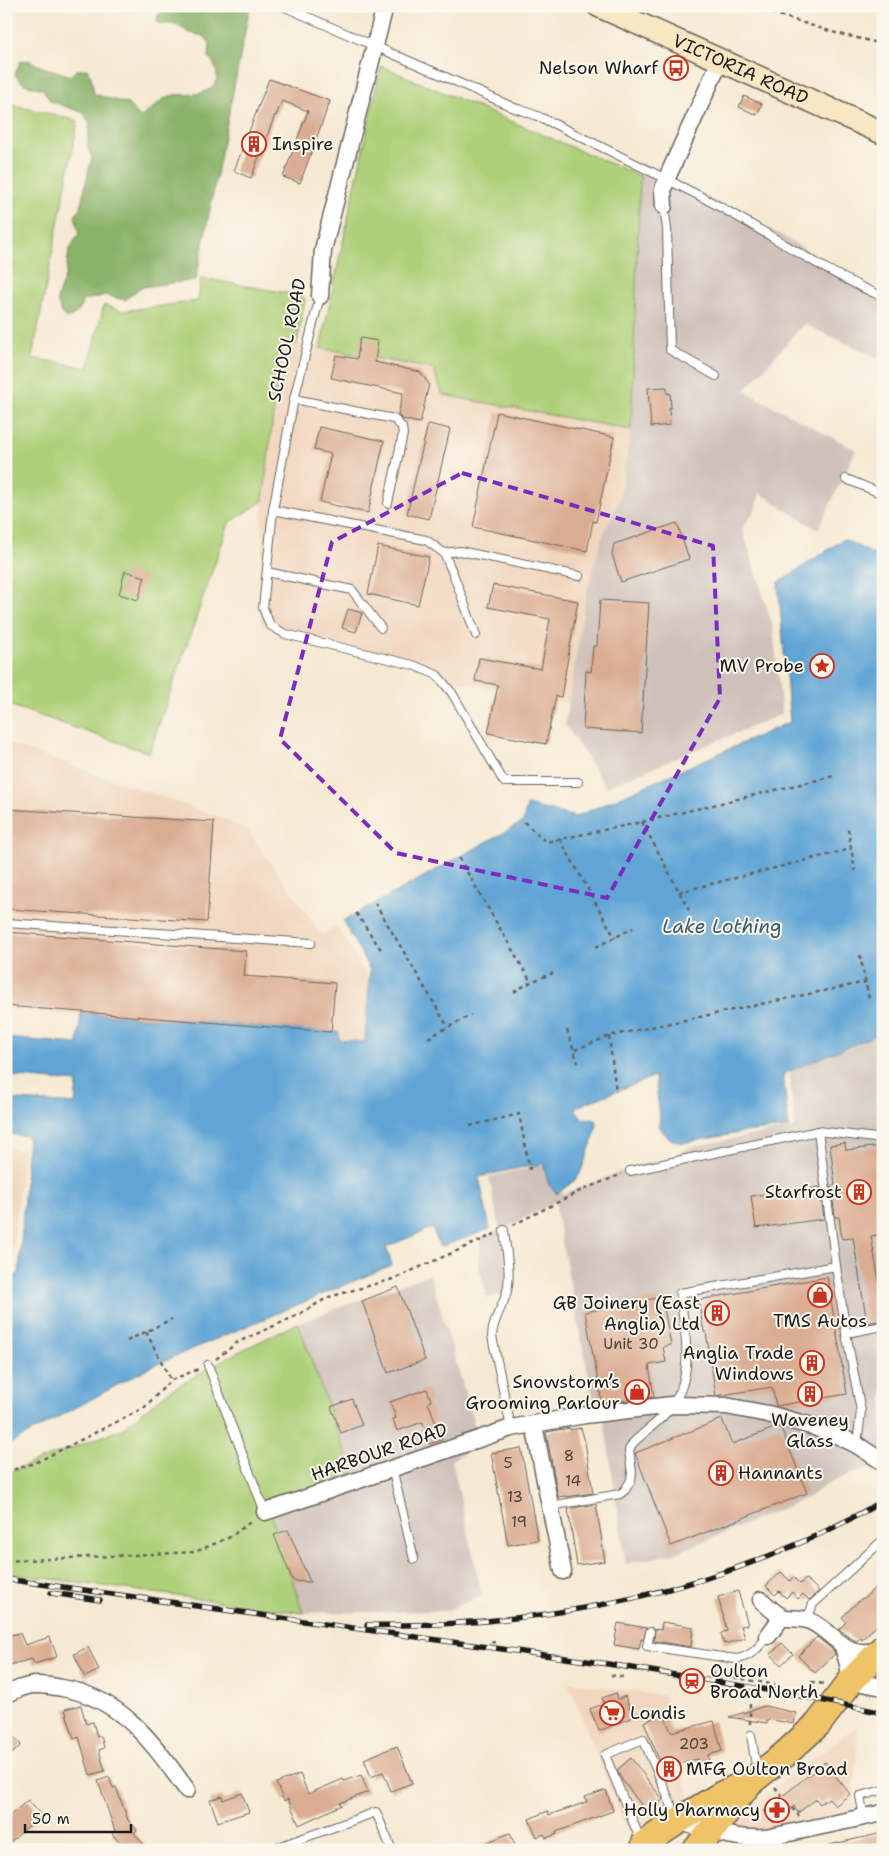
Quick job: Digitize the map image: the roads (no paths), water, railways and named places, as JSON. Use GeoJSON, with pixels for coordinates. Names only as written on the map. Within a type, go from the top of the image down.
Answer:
{"type":"FeatureCollection","features":[{"type":"Feature","properties":{"kind":"highway"},"geometry":{"type":"LineString","coordinates":[[703,1840],[755,1778],[818,1724],[839,1683],[882,1649]]}},
{"type":"Feature","properties":{"kind":"highway"},"geometry":{"type":"LineString","coordinates":[[647,1846],[678,1821],[721,1795],[755,1778]]}},
{"type":"Feature","properties":{"kind":"main road","name":"VICTORIA ROAD"},"geometry":{"type":"LineString","coordinates":[[599,6],[883,133]]}},
{"type":"Feature","properties":{"kind":"street","name":"SCHOOL ROAD"},"geometry":{"type":"LineString","coordinates":[[320,296],[324,250],[385,6]]}},
{"type":"Feature","properties":{"kind":"street"},"geometry":{"type":"LineString","coordinates":[[664,206],[663,190],[666,180],[720,61]]}},
{"type":"Feature","properties":{"kind":"street","name":"HARBOUR ROAD"},"geometry":{"type":"LineString","coordinates":[[265,1512],[511,1428],[585,1415],[672,1405],[726,1406],[768,1414],[811,1426],[856,1445],[882,1459]]}},
{"type":"Feature","properties":{"kind":"street"},"geometry":{"type":"LineString","coordinates":[[534,1425],[563,1571]]}},
{"type":"Feature","properties":{"kind":"street"},"geometry":{"type":"LineString","coordinates":[[761,1600],[782,1617],[807,1620],[819,1626],[843,1647],[866,1653],[882,1649]]}},
{"type":"Feature","properties":{"kind":"street"},"geometry":{"type":"LineString","coordinates":[[768,1636],[782,1617]]}},
{"type":"Feature","properties":{"kind":"street"},"geometry":{"type":"LineString","coordinates":[[843,1647],[848,1664],[839,1683],[881,1687]]}},
{"type":"Feature","properties":{"kind":"street"},"geometry":{"type":"LineString","coordinates":[[6,1696],[22,1686],[46,1685],[76,1690],[98,1699],[128,1718],[158,1750],[187,1790]]}},
{"type":"Feature","properties":{"kind":"street"},"geometry":{"type":"LineString","coordinates":[[678,1821],[703,1840],[734,1837],[749,1839],[766,1838],[883,1813]]}},
{"type":"Feature","properties":{"kind":"lane"},"geometry":{"type":"LineString","coordinates":[[283,6],[543,119],[733,214],[810,261],[850,283],[883,297]]}},
{"type":"Feature","properties":{"kind":"lane"},"geometry":{"type":"LineString","coordinates":[[664,206],[667,229],[670,350],[716,376]]}},
{"type":"Feature","properties":{"kind":"lane","name":"SCHOOL ROAD"},"geometry":{"type":"LineString","coordinates":[[320,296],[294,399],[273,510],[263,608],[270,625],[285,634],[413,665],[437,675],[452,693],[504,782],[578,782]]}},
{"type":"Feature","properties":{"kind":"lane"},"geometry":{"type":"LineString","coordinates":[[294,399],[394,419],[402,427],[403,434],[388,503]]}},
{"type":"Feature","properties":{"kind":"lane"},"geometry":{"type":"LineString","coordinates":[[846,479],[883,494]]}},
{"type":"Feature","properties":{"kind":"lane"},"geometry":{"type":"LineString","coordinates":[[273,510],[426,540],[444,553],[476,635]]}},
{"type":"Feature","properties":{"kind":"lane"},"geometry":{"type":"LineString","coordinates":[[444,553],[460,551],[579,576]]}},
{"type":"Feature","properties":{"kind":"lane"},"geometry":{"type":"LineString","coordinates":[[266,572],[352,590],[381,628]]}},
{"type":"Feature","properties":{"kind":"lane"},"geometry":{"type":"LineString","coordinates":[[6,923],[311,944]]}},
{"type":"Feature","properties":{"kind":"lane"},"geometry":{"type":"LineString","coordinates":[[818,1131],[846,1332],[861,1411],[856,1445]]}},
{"type":"Feature","properties":{"kind":"lane"},"geometry":{"type":"LineString","coordinates":[[630,1171],[818,1131],[883,1139]]}},
{"type":"Feature","properties":{"kind":"lane"},"geometry":{"type":"LineString","coordinates":[[504,1230],[509,1278],[506,1296],[492,1324],[492,1336],[511,1428]]}},
{"type":"Feature","properties":{"kind":"lane"},"geometry":{"type":"LineString","coordinates":[[550,1506],[620,1494],[625,1490],[631,1480],[632,1473],[629,1450],[633,1443],[672,1405],[686,1376],[688,1363],[680,1293],[836,1266]]}},
{"type":"Feature","properties":{"kind":"lane"},"geometry":{"type":"LineString","coordinates":[[846,1332],[883,1326]]}},
{"type":"Feature","properties":{"kind":"lane"},"geometry":{"type":"LineString","coordinates":[[208,1366],[265,1512]]}},
{"type":"Feature","properties":{"kind":"lane"},"geometry":{"type":"LineString","coordinates":[[392,1468],[414,1559]]}},
{"type":"Feature","properties":{"kind":"lane"},"geometry":{"type":"LineString","coordinates":[[807,1620],[813,1604],[883,1540]]}},
{"type":"Feature","properties":{"kind":"lane"},"geometry":{"type":"LineString","coordinates":[[650,1632],[647,1646],[736,1658],[746,1657],[752,1653],[768,1636]]}},
{"type":"Feature","properties":{"kind":"lane"},"geometry":{"type":"LineString","coordinates":[[750,1735],[755,1778]]}},
{"type":"Feature","properties":{"kind":"lane"},"geometry":{"type":"LineString","coordinates":[[647,1846],[605,1755],[643,1739],[678,1821]]}},
{"type":"Feature","properties":{"kind":"lane"},"geometry":{"type":"LineString","coordinates":[[864,1817],[860,1796],[883,1790]]}},
{"type":"Feature","properties":{"kind":"lane"},"geometry":{"type":"LineString","coordinates":[[270,1850],[376,1812],[392,1850]]}},
{"type":"Feature","properties":{"kind":"lane"},"geometry":{"type":"LineString","coordinates":[[295,1841],[299,1850]]}},
{"type":"Feature","properties":{"kind":"water","name":"Lake Lothing"},"geometry":{"type":"Polygon","coordinates":[[[844,539],[883,559],[883,1032],[785,1073],[783,1077],[789,1128],[751,1131],[682,1143],[671,1139],[665,1135],[659,1125],[660,1117],[655,1076],[576,1107],[576,1110],[583,1119],[595,1120],[597,1127],[580,1174],[557,1194],[549,1185],[543,1163],[533,1167],[532,1165],[479,1177],[490,1229],[440,1247],[432,1228],[386,1247],[392,1265],[152,1366],[6,1446],[6,1279],[19,1274],[28,1136],[6,1134],[6,1099],[75,1104],[77,1082],[6,1076],[6,1038],[78,1044],[81,1013],[339,1032],[339,1040],[365,1042],[370,970],[343,921],[523,822],[527,805],[575,817],[790,722],[778,583],[844,539]]]}},
{"type":"Feature","properties":{"kind":"railway"},"geometry":{"type":"LineString","coordinates":[[367,1625],[501,1620],[568,1611],[634,1598],[698,1581],[762,1559],[823,1532],[883,1501]]}},
{"type":"Feature","properties":{"kind":"railway"},"geometry":{"type":"LineString","coordinates":[[6,1579],[608,1664],[792,1694],[883,1713]]}},
{"type":"Feature","properties":{"kind":"railway"},"geometry":{"type":"LineString","coordinates":[[51,1593],[100,1600]]}},
{"type":"Feature","properties":{"kind":"place","name":"Nelson Wharf"},"geometry":{"type":"Point","coordinates":[676,68]}},
{"type":"Feature","properties":{"kind":"place","name":"Inspire"},"geometry":{"type":"Point","coordinates":[254,144]}},
{"type":"Feature","properties":{"kind":"place","name":"MV Probe"},"geometry":{"type":"Point","coordinates":[822,666]}},
{"type":"Feature","properties":{"kind":"place","name":"Starfrost"},"geometry":{"type":"Point","coordinates":[859,1192]}},
{"type":"Feature","properties":{"kind":"place","name":"TMS Autos"},"geometry":{"type":"Point","coordinates":[820,1295]}},
{"type":"Feature","properties":{"kind":"place","name":"GB Joinery (East Anglia) Ltd"},"geometry":{"type":"Point","coordinates":[717,1313]}},
{"type":"Feature","properties":{"kind":"place","name":"Anglia Trade Windows"},"geometry":{"type":"Point","coordinates":[812,1363]}},
{"type":"Feature","properties":{"kind":"place","name":"Snowstorm’s Grooming Parlour"},"geometry":{"type":"Point","coordinates":[637,1392]}},
{"type":"Feature","properties":{"kind":"place","name":"Waveney Glass"},"geometry":{"type":"Point","coordinates":[810,1394]}},
{"type":"Feature","properties":{"kind":"place","name":"Hannants"},"geometry":{"type":"Point","coordinates":[721,1473]}},
{"type":"Feature","properties":{"kind":"place","name":"Oulton Broad North"},"geometry":{"type":"Point","coordinates":[692,1681]}},
{"type":"Feature","properties":{"kind":"place","name":"Londis"},"geometry":{"type":"Point","coordinates":[612,1713]}},
{"type":"Feature","properties":{"kind":"place","name":"MFG Oulton Broad"},"geometry":{"type":"Point","coordinates":[669,1769]}},
{"type":"Feature","properties":{"kind":"place","name":"Holly Pharmacy"},"geometry":{"type":"Point","coordinates":[777,1810]}}]}
